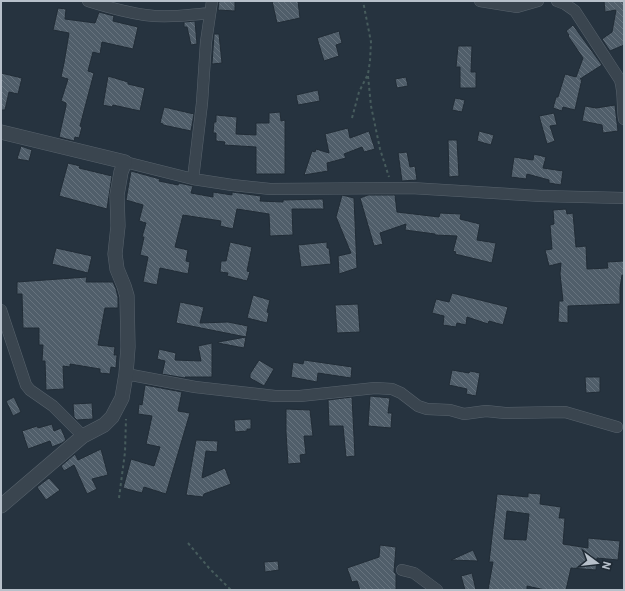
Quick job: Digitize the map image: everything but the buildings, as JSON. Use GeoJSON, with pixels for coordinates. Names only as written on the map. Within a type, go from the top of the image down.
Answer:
{"type":"FeatureCollection","features":[{"type":"Feature","properties":{"kind":"street"},"geometry":{"type":"LineString","coordinates":[[88,1],[114,9],[146,15],[169,16],[210,14]]}},
{"type":"Feature","properties":{"kind":"street"},"geometry":{"type":"LineString","coordinates":[[193,179],[212,1]]}},
{"type":"Feature","properties":{"kind":"street"},"geometry":{"type":"LineString","coordinates":[[480,1],[517,7],[538,1]]}},
{"type":"Feature","properties":{"kind":"street"},"geometry":{"type":"LineString","coordinates":[[557,1],[565,4],[575,11],[620,80],[623,90],[622,99],[624,119]]}},
{"type":"Feature","properties":{"kind":"street"},"geometry":{"type":"LineString","coordinates":[[1,132],[193,179],[270,189],[410,188],[541,196],[624,196]]}},
{"type":"Feature","properties":{"kind":"street"},"geometry":{"type":"LineString","coordinates":[[1,506],[84,436],[104,425],[112,417],[122,398],[128,347],[127,296],[117,269],[115,254],[118,226],[117,195],[121,172],[125,162]]}},
{"type":"Feature","properties":{"kind":"street"},"geometry":{"type":"LineString","coordinates":[[1,310],[26,384],[30,390],[53,406],[84,436]]}},
{"type":"Feature","properties":{"kind":"street"},"geometry":{"type":"LineString","coordinates":[[126,374],[195,387],[274,396],[300,396],[375,388],[392,389],[401,393],[418,406],[427,409],[450,410],[464,414],[486,411],[505,413],[565,412],[617,427]]}},
{"type":"Feature","properties":{"kind":"street"},"geometry":{"type":"LineString","coordinates":[[402,570],[414,574],[437,590]]}},
{"type":"Feature","properties":{"kind":"path"},"geometry":{"type":"LineString","coordinates":[[363,1],[371,42],[368,74],[371,106],[380,149],[392,188]]}},
{"type":"Feature","properties":{"kind":"path"},"geometry":{"type":"LineString","coordinates":[[352,118],[359,92],[368,74]]}},
{"type":"Feature","properties":{"kind":"path"},"geometry":{"type":"LineString","coordinates":[[119,498],[125,452],[126,418]]}},
{"type":"Feature","properties":{"kind":"path"},"geometry":{"type":"LineString","coordinates":[[188,543],[209,568],[231,590]]}}]}
